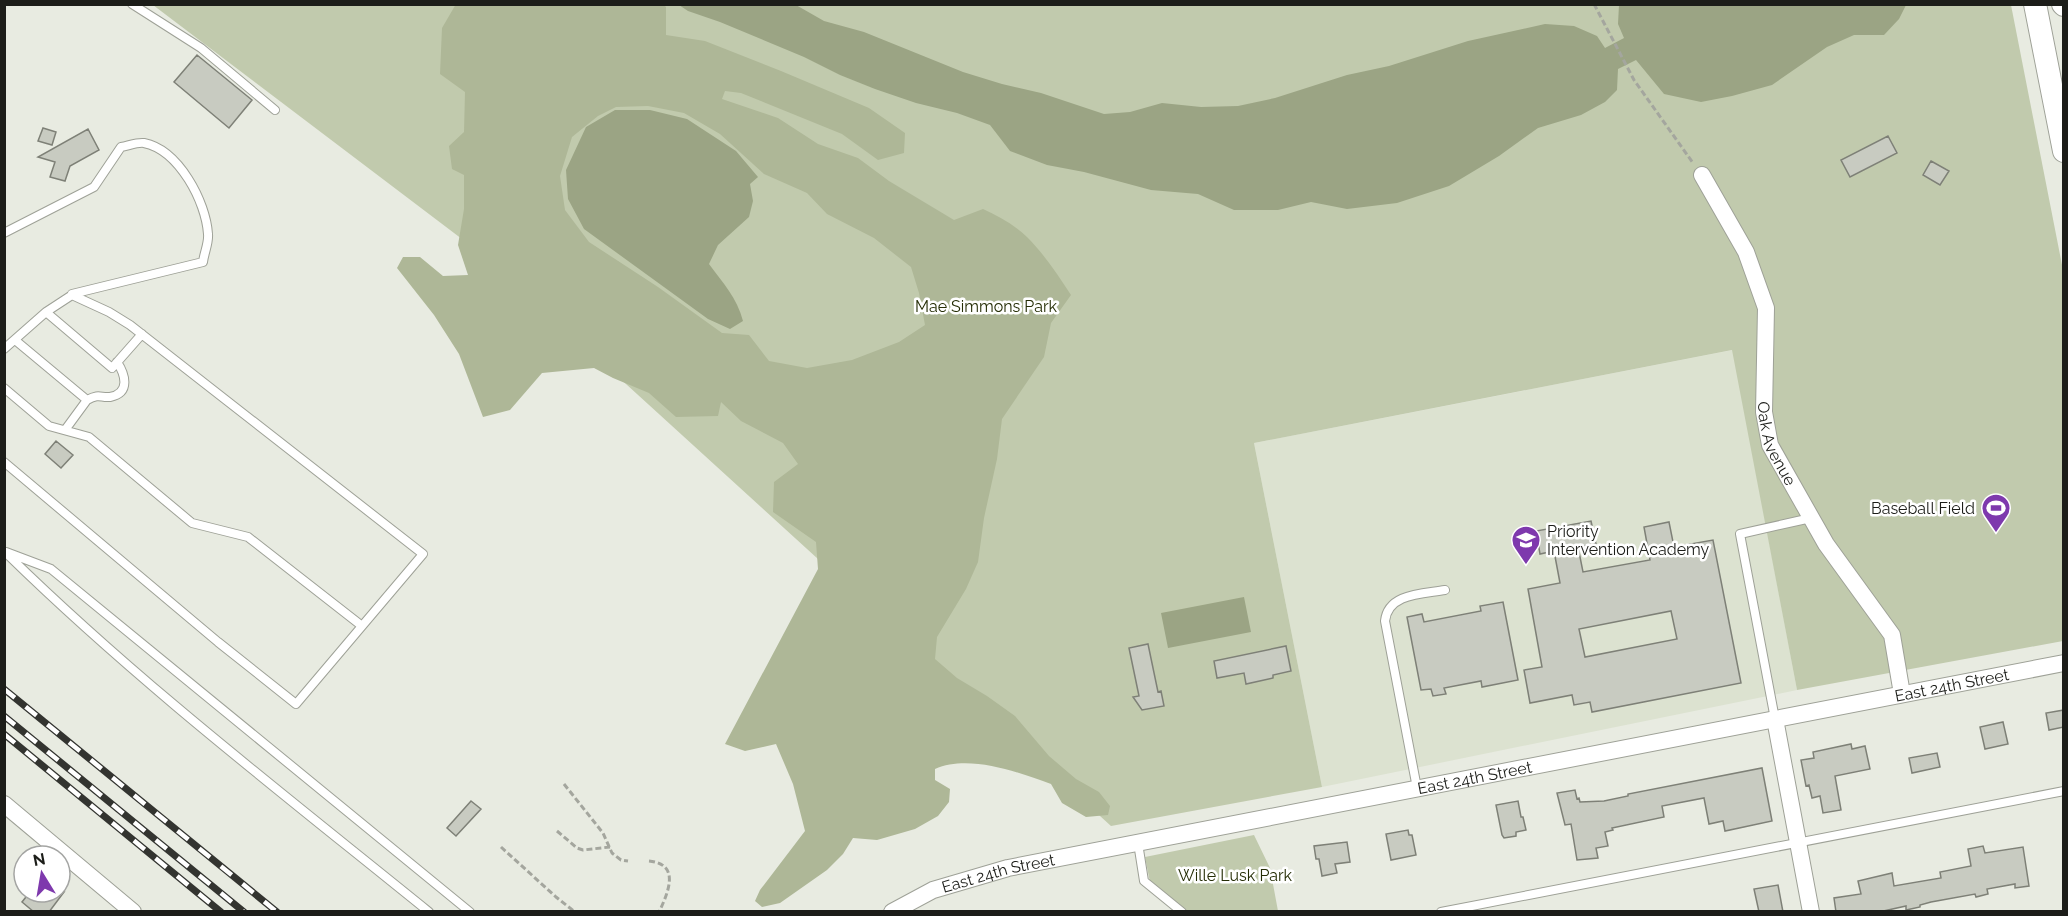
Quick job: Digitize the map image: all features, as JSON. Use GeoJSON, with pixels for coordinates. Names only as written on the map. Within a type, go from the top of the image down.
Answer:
{"type":"FeatureCollection","features":[{"type":"Feature","properties":{"kind":"main road"},"geometry":{"type":"LineString","coordinates":[[2035,4],[2064,151]]}},
{"type":"Feature","properties":{"kind":"street","name":"Oak Avenue"},"geometry":{"type":"LineString","coordinates":[[1702,175],[1746,252],[1766,308],[1764,412],[1770,445],[1826,544],[1892,635],[1902,694]]}},
{"type":"Feature","properties":{"kind":"street","name":"East 24th Street"},"geometry":{"type":"LineString","coordinates":[[892,912],[933,890],[1008,868],[2064,663]]}},
{"type":"Feature","properties":{"kind":"street"},"geometry":{"type":"LineString","coordinates":[[1775,719],[1811,912]]}},
{"type":"Feature","properties":{"kind":"street"},"geometry":{"type":"LineString","coordinates":[[4,804],[131,911]]}},
{"type":"Feature","properties":{"kind":"lane"},"geometry":{"type":"LineString","coordinates":[[132,4],[201,48],[275,110]]}},
{"type":"Feature","properties":{"kind":"lane"},"geometry":{"type":"LineString","coordinates":[[4,233],[94,187],[121,147],[142,143],[164,151],[182,169],[200,202],[208,235],[202,262],[72,295],[46,312],[4,349]]}},
{"type":"Feature","properties":{"kind":"lane"},"geometry":{"type":"LineString","coordinates":[[4,462],[209,635],[296,704],[423,554],[142,334],[109,312],[72,295]]}},
{"type":"Feature","properties":{"kind":"lane"},"geometry":{"type":"LineString","coordinates":[[46,312],[112,368],[142,334]]}},
{"type":"Feature","properties":{"kind":"lane"},"geometry":{"type":"LineString","coordinates":[[15,340],[87,400]]}},
{"type":"Feature","properties":{"kind":"lane"},"geometry":{"type":"LineString","coordinates":[[65,430],[87,400],[97,395],[110,397],[119,393],[125,384],[125,374],[117,362]]}},
{"type":"Feature","properties":{"kind":"lane"},"geometry":{"type":"LineString","coordinates":[[4,388],[49,426],[89,437],[192,523],[248,537],[362,626]]}},
{"type":"Feature","properties":{"kind":"lane"},"geometry":{"type":"LineString","coordinates":[[1775,719],[1740,534],[1811,518]]}},
{"type":"Feature","properties":{"kind":"lane"},"geometry":{"type":"LineString","coordinates":[[5,551],[64,609],[140,676],[429,912]]}},
{"type":"Feature","properties":{"kind":"lane"},"geometry":{"type":"LineString","coordinates":[[5,551],[51,569],[470,912]]}},
{"type":"Feature","properties":{"kind":"lane"},"geometry":{"type":"LineString","coordinates":[[1417,788],[1385,621],[1388,609],[1397,600],[1445,590]]}},
{"type":"Feature","properties":{"kind":"lane"},"geometry":{"type":"LineString","coordinates":[[1441,912],[2064,791]]}},
{"type":"Feature","properties":{"kind":"lane"},"geometry":{"type":"LineString","coordinates":[[1138,843],[1144,881],[1182,912]]}},
{"type":"Feature","properties":{"kind":"path"},"geometry":{"type":"LineString","coordinates":[[1594,4],[1634,80],[1702,175]]}},
{"type":"Feature","properties":{"kind":"path"},"geometry":{"type":"LineString","coordinates":[[564,784],[603,833],[612,854],[621,860],[628,861]]}},
{"type":"Feature","properties":{"kind":"path"},"geometry":{"type":"LineString","coordinates":[[557,831],[577,848],[584,850],[609,847]]}},
{"type":"Feature","properties":{"kind":"path"},"geometry":{"type":"LineString","coordinates":[[501,847],[575,912]]}},
{"type":"Feature","properties":{"kind":"path"},"geometry":{"type":"LineString","coordinates":[[649,861],[658,862],[664,866],[669,878],[669,887],[659,912]]}},
{"type":"Feature","properties":{"kind":"shaded area"},"geometry":{"type":"Polygon","coordinates":[[[679,5],[796,5],[824,21],[864,32],[963,72],[1041,93],[1104,114],[1130,112],[1162,103],[1201,107],[1238,106],[1275,98],[1347,75],[1389,66],[1468,41],[1545,24],[1574,26],[1597,36],[1605,48],[1624,38],[1618,24],[1619,5],[1906,5],[1899,19],[1884,35],[1854,35],[1827,47],[1772,85],[1732,96],[1701,102],[1664,94],[1636,60],[1618,69],[1617,90],[1605,102],[1581,115],[1538,128],[1499,156],[1449,186],[1397,203],[1347,209],[1311,202],[1278,210],[1234,210],[1198,194],[1151,190],[1084,172],[1047,165],[1010,151],[990,125],[875,89],[804,57],[688,11],[679,5]]]}},
{"type":"Feature","properties":{"kind":"shaded area"},"geometry":{"type":"Polygon","coordinates":[[[615,110],[650,110],[687,119],[736,151],[758,177],[750,184],[753,201],[749,217],[718,245],[709,264],[729,291],[743,321],[730,329],[708,319],[584,229],[568,199],[566,170],[586,127],[615,110]]]}},
{"type":"Feature","properties":{"kind":"shaded area","name":"Priority Intervention Academy"},"geometry":{"type":"Polygon","coordinates":[[[1733,350],[1797,690],[1322,787],[1254,443],[1733,350]]]}},
{"type":"Feature","properties":{"kind":"shaded area"},"geometry":{"type":"Polygon","coordinates":[[[1244,597],[1251,632],[1168,648],[1161,613],[1244,597]]]}},
{"type":"Feature","properties":{"kind":"green space"},"geometry":{"type":"Polygon","coordinates":[[[456,4],[664,5],[666,7],[666,35],[705,41],[869,108],[905,133],[904,153],[878,160],[842,134],[741,93],[725,91],[722,99],[778,118],[818,144],[858,158],[889,181],[954,220],[983,209],[1017,229],[1039,250],[1071,295],[1051,323],[1044,357],[1002,419],[978,562],[966,589],[937,637],[935,659],[957,678],[1015,716],[1049,756],[1076,779],[1099,792],[1110,806],[1108,815],[1086,817],[1062,803],[1051,784],[1024,774],[978,764],[948,765],[935,769],[935,780],[950,789],[949,802],[938,816],[915,829],[877,840],[853,838],[843,854],[827,870],[780,903],[762,907],[755,901],[760,890],[805,831],[793,784],[776,744],[745,751],[725,744],[818,569],[816,542],[773,512],[774,482],[798,464],[783,443],[741,421],[721,402],[718,416],[676,417],[649,393],[594,368],[542,373],[510,410],[483,417],[459,354],[434,315],[397,268],[403,257],[420,257],[443,276],[468,275],[458,245],[464,209],[464,175],[452,169],[449,146],[464,132],[465,92],[440,74],[442,28],[456,4]],[[648,106],[616,107],[598,116],[572,137],[560,176],[565,210],[589,242],[658,287],[722,333],[749,335],[769,361],[807,368],[852,360],[899,342],[925,325],[911,267],[874,238],[827,214],[807,193],[764,174],[720,134],[684,113],[648,106]]]}},
{"type":"Feature","properties":{"kind":"green space","name":"Mae Simmons Park"},"geometry":{"type":"Polygon","coordinates":[[[153,5],[2011,5],[2063,270],[2063,641],[1797,690],[1732,350],[1254,443],[1322,787],[1111,826],[491,261],[153,5]]]}},
{"type":"Feature","properties":{"kind":"green space","name":"Wille Lusk Park"},"geometry":{"type":"Polygon","coordinates":[[[1254,835],[1270,868],[1278,911],[1186,911],[1150,882],[1145,857],[1254,835]]]}},
{"type":"Feature","properties":{"kind":"building"},"geometry":{"type":"Polygon","coordinates":[[[197,55],[252,100],[229,128],[174,82],[197,55]]]}},
{"type":"Feature","properties":{"kind":"building"},"geometry":{"type":"Polygon","coordinates":[[[43,128],[56,132],[52,145],[38,141],[43,128]]]}},
{"type":"Feature","properties":{"kind":"building"},"geometry":{"type":"Polygon","coordinates":[[[88,129],[99,150],[70,166],[65,181],[50,177],[55,162],[38,157],[88,129]]]}},
{"type":"Feature","properties":{"kind":"building"},"geometry":{"type":"Polygon","coordinates":[[[1888,136],[1897,153],[1850,177],[1841,160],[1888,136]]]}},
{"type":"Feature","properties":{"kind":"building"},"geometry":{"type":"Polygon","coordinates":[[[1931,161],[1949,171],[1940,185],[1923,175],[1931,161]]]}},
{"type":"Feature","properties":{"kind":"building"},"geometry":{"type":"Polygon","coordinates":[[[56,441],[73,455],[61,468],[45,454],[56,441]]]}},
{"type":"Feature","properties":{"kind":"building","name":"Priority Intervention Academy"},"geometry":{"type":"Polygon","coordinates":[[[1591,521],[1596,544],[1578,547],[1583,572],[1650,560],[1644,527],[1669,522],[1674,547],[1713,540],[1741,683],[1592,712],[1590,702],[1574,705],[1572,695],[1530,703],[1524,670],[1542,667],[1528,589],[1560,583],[1554,551],[1540,554],[1536,531],[1591,521]],[[1671,611],[1579,629],[1585,657],[1677,639],[1671,611]]]}},
{"type":"Feature","properties":{"kind":"building"},"geometry":{"type":"Polygon","coordinates":[[[1503,602],[1518,680],[1482,687],[1481,681],[1444,688],[1446,694],[1433,696],[1431,689],[1421,690],[1407,617],[1422,614],[1424,622],[1481,611],[1480,606],[1503,602]]]}},
{"type":"Feature","properties":{"kind":"building"},"geometry":{"type":"Polygon","coordinates":[[[1148,644],[1158,692],[1161,691],[1164,706],[1142,710],[1133,697],[1139,696],[1129,648],[1148,644]]]}},
{"type":"Feature","properties":{"kind":"building"},"geometry":{"type":"Polygon","coordinates":[[[1286,646],[1291,671],[1246,684],[1244,673],[1217,678],[1214,661],[1286,646]]]}},
{"type":"Feature","properties":{"kind":"building"},"geometry":{"type":"Polygon","coordinates":[[[2064,710],[2064,727],[2049,730],[2046,713],[2064,710]]]}},
{"type":"Feature","properties":{"kind":"building"},"geometry":{"type":"Polygon","coordinates":[[[2003,722],[2008,744],[1985,749],[1980,727],[2003,722]]]}},
{"type":"Feature","properties":{"kind":"building"},"geometry":{"type":"Polygon","coordinates":[[[1851,744],[1852,749],[1865,746],[1870,769],[1835,776],[1841,810],[1823,813],[1820,796],[1812,798],[1809,785],[1806,786],[1801,760],[1814,758],[1813,752],[1851,744]]]}},
{"type":"Feature","properties":{"kind":"building"},"geometry":{"type":"Polygon","coordinates":[[[1937,753],[1940,767],[1912,773],[1909,758],[1937,753]]]}},
{"type":"Feature","properties":{"kind":"building"},"geometry":{"type":"Polygon","coordinates":[[[1762,768],[1772,821],[1725,831],[1723,821],[1709,824],[1704,798],[1662,806],[1664,817],[1612,828],[1613,830],[1605,832],[1608,846],[1596,848],[1598,858],[1577,860],[1571,824],[1565,825],[1557,793],[1575,790],[1580,802],[1604,801],[1628,796],[1628,794],[1762,768]]]}},
{"type":"Feature","properties":{"kind":"building"},"geometry":{"type":"Polygon","coordinates":[[[471,801],[481,809],[456,836],[447,828],[471,801]]]}},
{"type":"Feature","properties":{"kind":"building"},"geometry":{"type":"Polygon","coordinates":[[[1518,801],[1526,830],[1516,832],[1516,836],[1504,838],[1496,805],[1518,801]]]}},
{"type":"Feature","properties":{"kind":"building"},"geometry":{"type":"Polygon","coordinates":[[[1408,830],[1409,835],[1412,835],[1416,855],[1391,860],[1386,834],[1408,830]]]}},
{"type":"Feature","properties":{"kind":"building"},"geometry":{"type":"Polygon","coordinates":[[[1347,842],[1350,862],[1335,864],[1337,873],[1322,876],[1314,846],[1347,842]]]}},
{"type":"Feature","properties":{"kind":"building"},"geometry":{"type":"Polygon","coordinates":[[[1983,846],[1985,853],[2023,847],[2029,886],[2015,888],[2015,884],[1987,889],[1988,894],[1976,897],[1975,894],[1931,902],[1906,910],[1906,906],[1879,912],[1836,912],[1834,898],[1861,894],[1858,881],[1892,873],[1894,886],[1941,878],[1940,872],[1971,866],[1968,849],[1983,846]]]}},
{"type":"Feature","properties":{"kind":"building"},"geometry":{"type":"Polygon","coordinates":[[[1778,885],[1783,912],[1759,912],[1754,889],[1778,885]]]}},
{"type":"Feature","properties":{"kind":"building"},"geometry":{"type":"Polygon","coordinates":[[[24,904],[55,904],[49,912],[34,912],[24,904]]]}},
{"type":"Feature","properties":{"kind":"railway"},"geometry":{"type":"LineString","coordinates":[[4,689],[277,912]]}},
{"type":"Feature","properties":{"kind":"railway"},"geometry":{"type":"LineString","coordinates":[[4,716],[244,912]]}},
{"type":"Feature","properties":{"kind":"railway"},"geometry":{"type":"LineString","coordinates":[[4,734],[221,912]]}},
{"type":"Feature","properties":{"kind":"place","name":"Baseball Field"},"geometry":{"type":"Point","coordinates":[1996,534]}},
{"type":"Feature","properties":{"kind":"place","name":"Priority Intervention Academy"},"geometry":{"type":"Point","coordinates":[1526,566]}}]}
